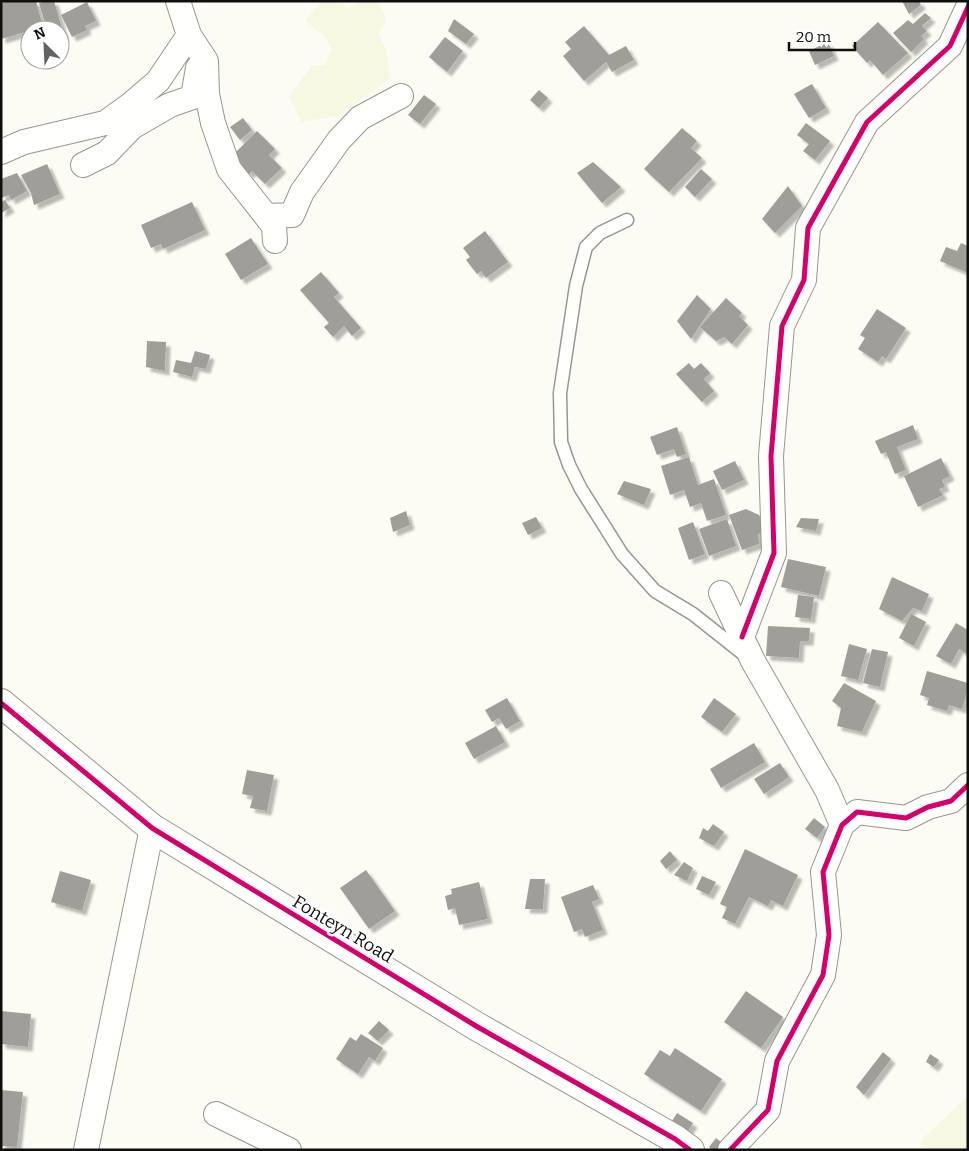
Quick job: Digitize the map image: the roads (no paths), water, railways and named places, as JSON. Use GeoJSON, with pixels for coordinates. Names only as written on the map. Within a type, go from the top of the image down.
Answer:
{"type":"FeatureCollection","features":[{"type":"Feature","properties":{"kind":"street"},"geometry":{"type":"LineString","coordinates":[[83,165],[108,153],[132,127],[170,105],[193,97],[198,70],[178,1]]}},
{"type":"Feature","properties":{"kind":"street"},"geometry":{"type":"LineString","coordinates":[[742,637],[774,553],[771,456],[782,326],[804,280],[808,228],[867,122],[950,46],[968,7]]}},
{"type":"Feature","properties":{"kind":"street"},"geometry":{"type":"LineString","coordinates":[[1,152],[24,142],[106,123],[158,80],[189,35]]}},
{"type":"Feature","properties":{"kind":"street"},"geometry":{"type":"LineString","coordinates":[[189,35],[206,61],[207,94],[213,123],[229,169],[274,226],[274,241]]}},
{"type":"Feature","properties":{"kind":"street"},"geometry":{"type":"LineString","coordinates":[[266,216],[292,215],[302,192],[339,140],[360,118],[401,96]]}},
{"type":"Feature","properties":{"kind":"street"},"geometry":{"type":"LineString","coordinates":[[721,593],[754,662],[827,790],[842,825]]}},
{"type":"Feature","properties":{"kind":"street","name":"Fonteyn Road"},"geometry":{"type":"LineString","coordinates":[[1,704],[152,828],[476,1026],[675,1139],[690,1150]]}},
{"type":"Feature","properties":{"kind":"street"},"geometry":{"type":"LineString","coordinates":[[730,1150],[768,1110],[777,1060],[823,976],[829,935],[823,872],[842,825],[857,812],[906,818],[928,807],[951,801],[968,785]]}},
{"type":"Feature","properties":{"kind":"street"},"geometry":{"type":"LineString","coordinates":[[86,1150],[152,828]]}},
{"type":"Feature","properties":{"kind":"street"},"geometry":{"type":"LineString","coordinates":[[216,1114],[289,1150]]}},
{"type":"Feature","properties":{"kind":"lane"},"geometry":{"type":"LineString","coordinates":[[627,220],[600,233],[586,247],[576,286],[560,393],[561,442],[569,465],[581,489],[622,554],[655,591],[693,614],[754,662]]}}]}
